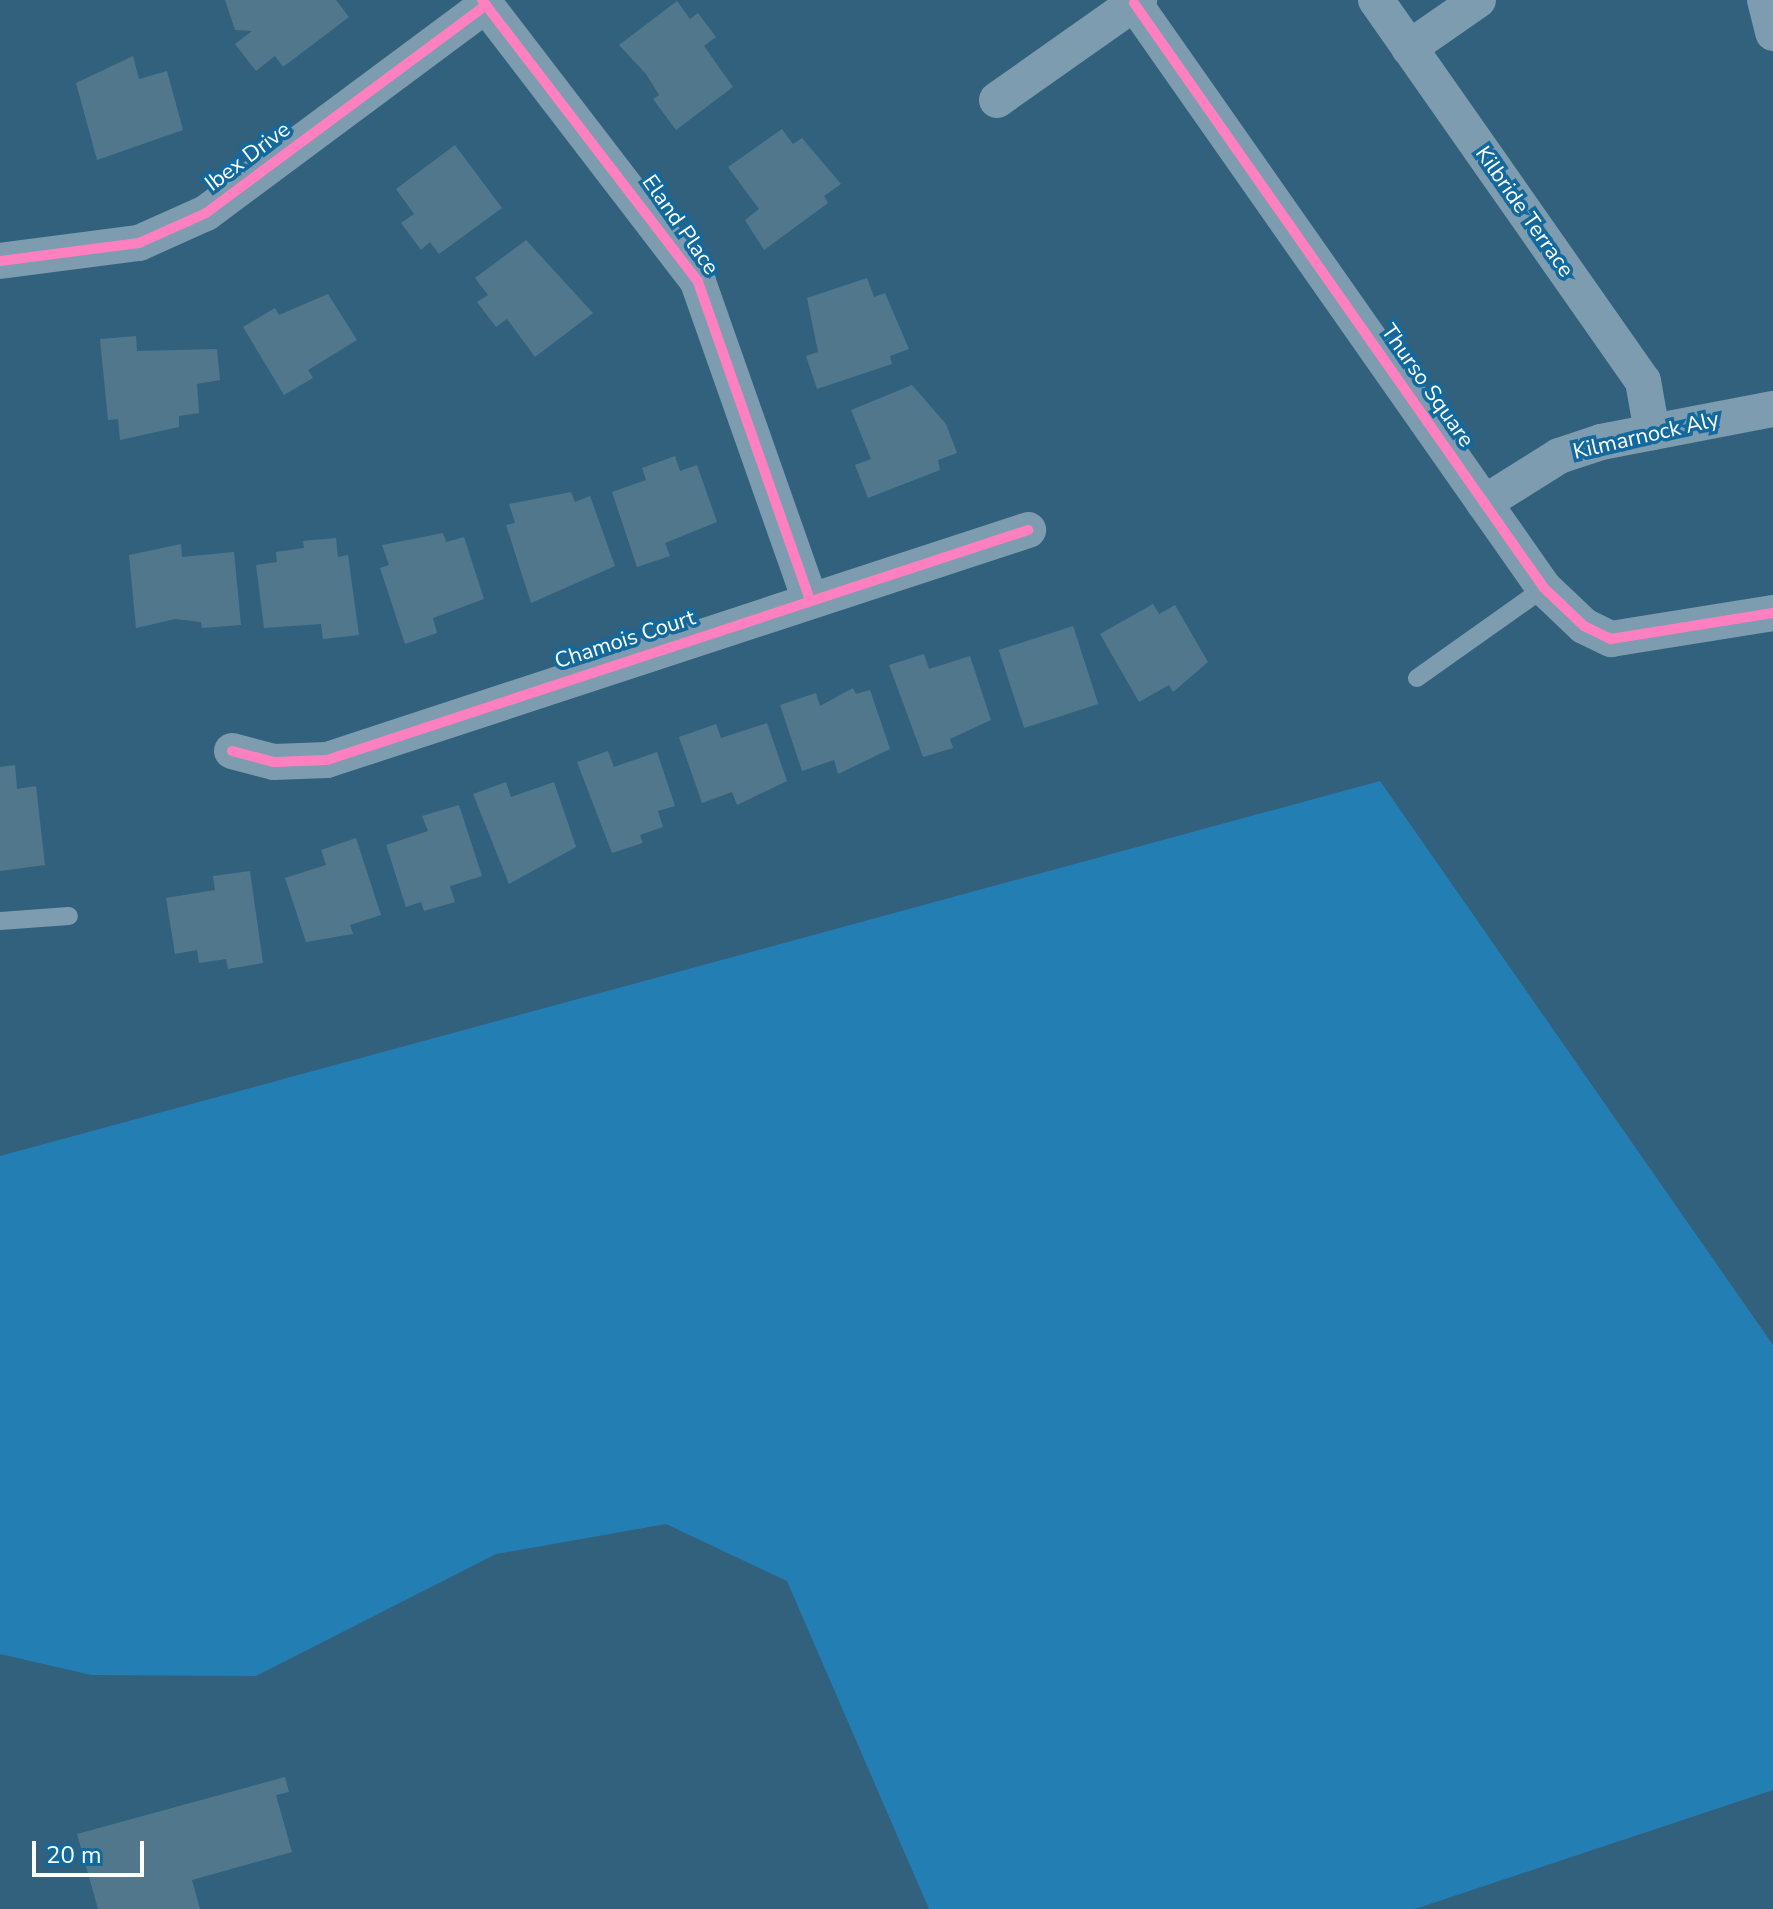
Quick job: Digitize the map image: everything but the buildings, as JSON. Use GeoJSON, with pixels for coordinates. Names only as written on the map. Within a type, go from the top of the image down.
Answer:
{"type":"FeatureCollection","features":[{"type":"Feature","properties":{"kind":"street","name":"Kilbride Terrace"},"geometry":{"type":"LineString","coordinates":[[1376,0],[1643,381],[1652,432]]}},
{"type":"Feature","properties":{"kind":"street"},"geometry":{"type":"LineString","coordinates":[[1409,48],[1478,0]]}},
{"type":"Feature","properties":{"kind":"street"},"geometry":{"type":"LineString","coordinates":[[1765,0],[1773,33]]}},
{"type":"Feature","properties":{"kind":"street","name":"Ibex Drive"},"geometry":{"type":"LineString","coordinates":[[0,261],[139,243],[206,213],[484,2]]}},
{"type":"Feature","properties":{"kind":"street","name":"Eland Place"},"geometry":{"type":"LineString","coordinates":[[484,2],[698,282],[810,600]]}},
{"type":"Feature","properties":{"kind":"street"},"geometry":{"type":"LineString","coordinates":[[997,100],[1137,2]]}},
{"type":"Feature","properties":{"kind":"street","name":"Thurso Square"},"geometry":{"type":"LineString","coordinates":[[1137,2],[1544,588],[1584,626],[1611,639],[1773,613]]}},
{"type":"Feature","properties":{"kind":"street","name":"Kilmarnock Aly"},"geometry":{"type":"LineString","coordinates":[[1484,503],[1559,456],[1652,432],[1773,409]]}},
{"type":"Feature","properties":{"kind":"street","name":"Chamois Court"},"geometry":{"type":"LineString","coordinates":[[232,751],[274,762],[327,760],[1028,530]]}},
{"type":"Feature","properties":{"kind":"lane"},"geometry":{"type":"LineString","coordinates":[[1417,678],[1544,588]]}},
{"type":"Feature","properties":{"kind":"lane"},"geometry":{"type":"LineString","coordinates":[[0,921],[69,916]]}},
{"type":"Feature","properties":{"kind":"shaded area"},"geometry":{"type":"Polygon","coordinates":[[[1380,781],[1773,1345],[1773,1790],[1415,1909],[929,1909],[787,1581],[666,1524],[496,1554],[256,1676],[91,1675],[0,1654],[0,1156],[1380,781]]]}},
{"type":"Feature","properties":{"kind":"cycle path"},"geometry":{"type":"LineString","coordinates":[[482,0],[698,282],[810,600]]}},
{"type":"Feature","properties":{"kind":"cycle path"},"geometry":{"type":"LineString","coordinates":[[1134,3],[1544,588],[1584,626],[1611,639],[1773,613]]}},
{"type":"Feature","properties":{"kind":"cycle path"},"geometry":{"type":"LineString","coordinates":[[0,261],[139,243],[206,213],[486,5]]}},
{"type":"Feature","properties":{"kind":"cycle path"},"geometry":{"type":"LineString","coordinates":[[232,751],[274,762],[327,760],[1028,530]]}}]}
